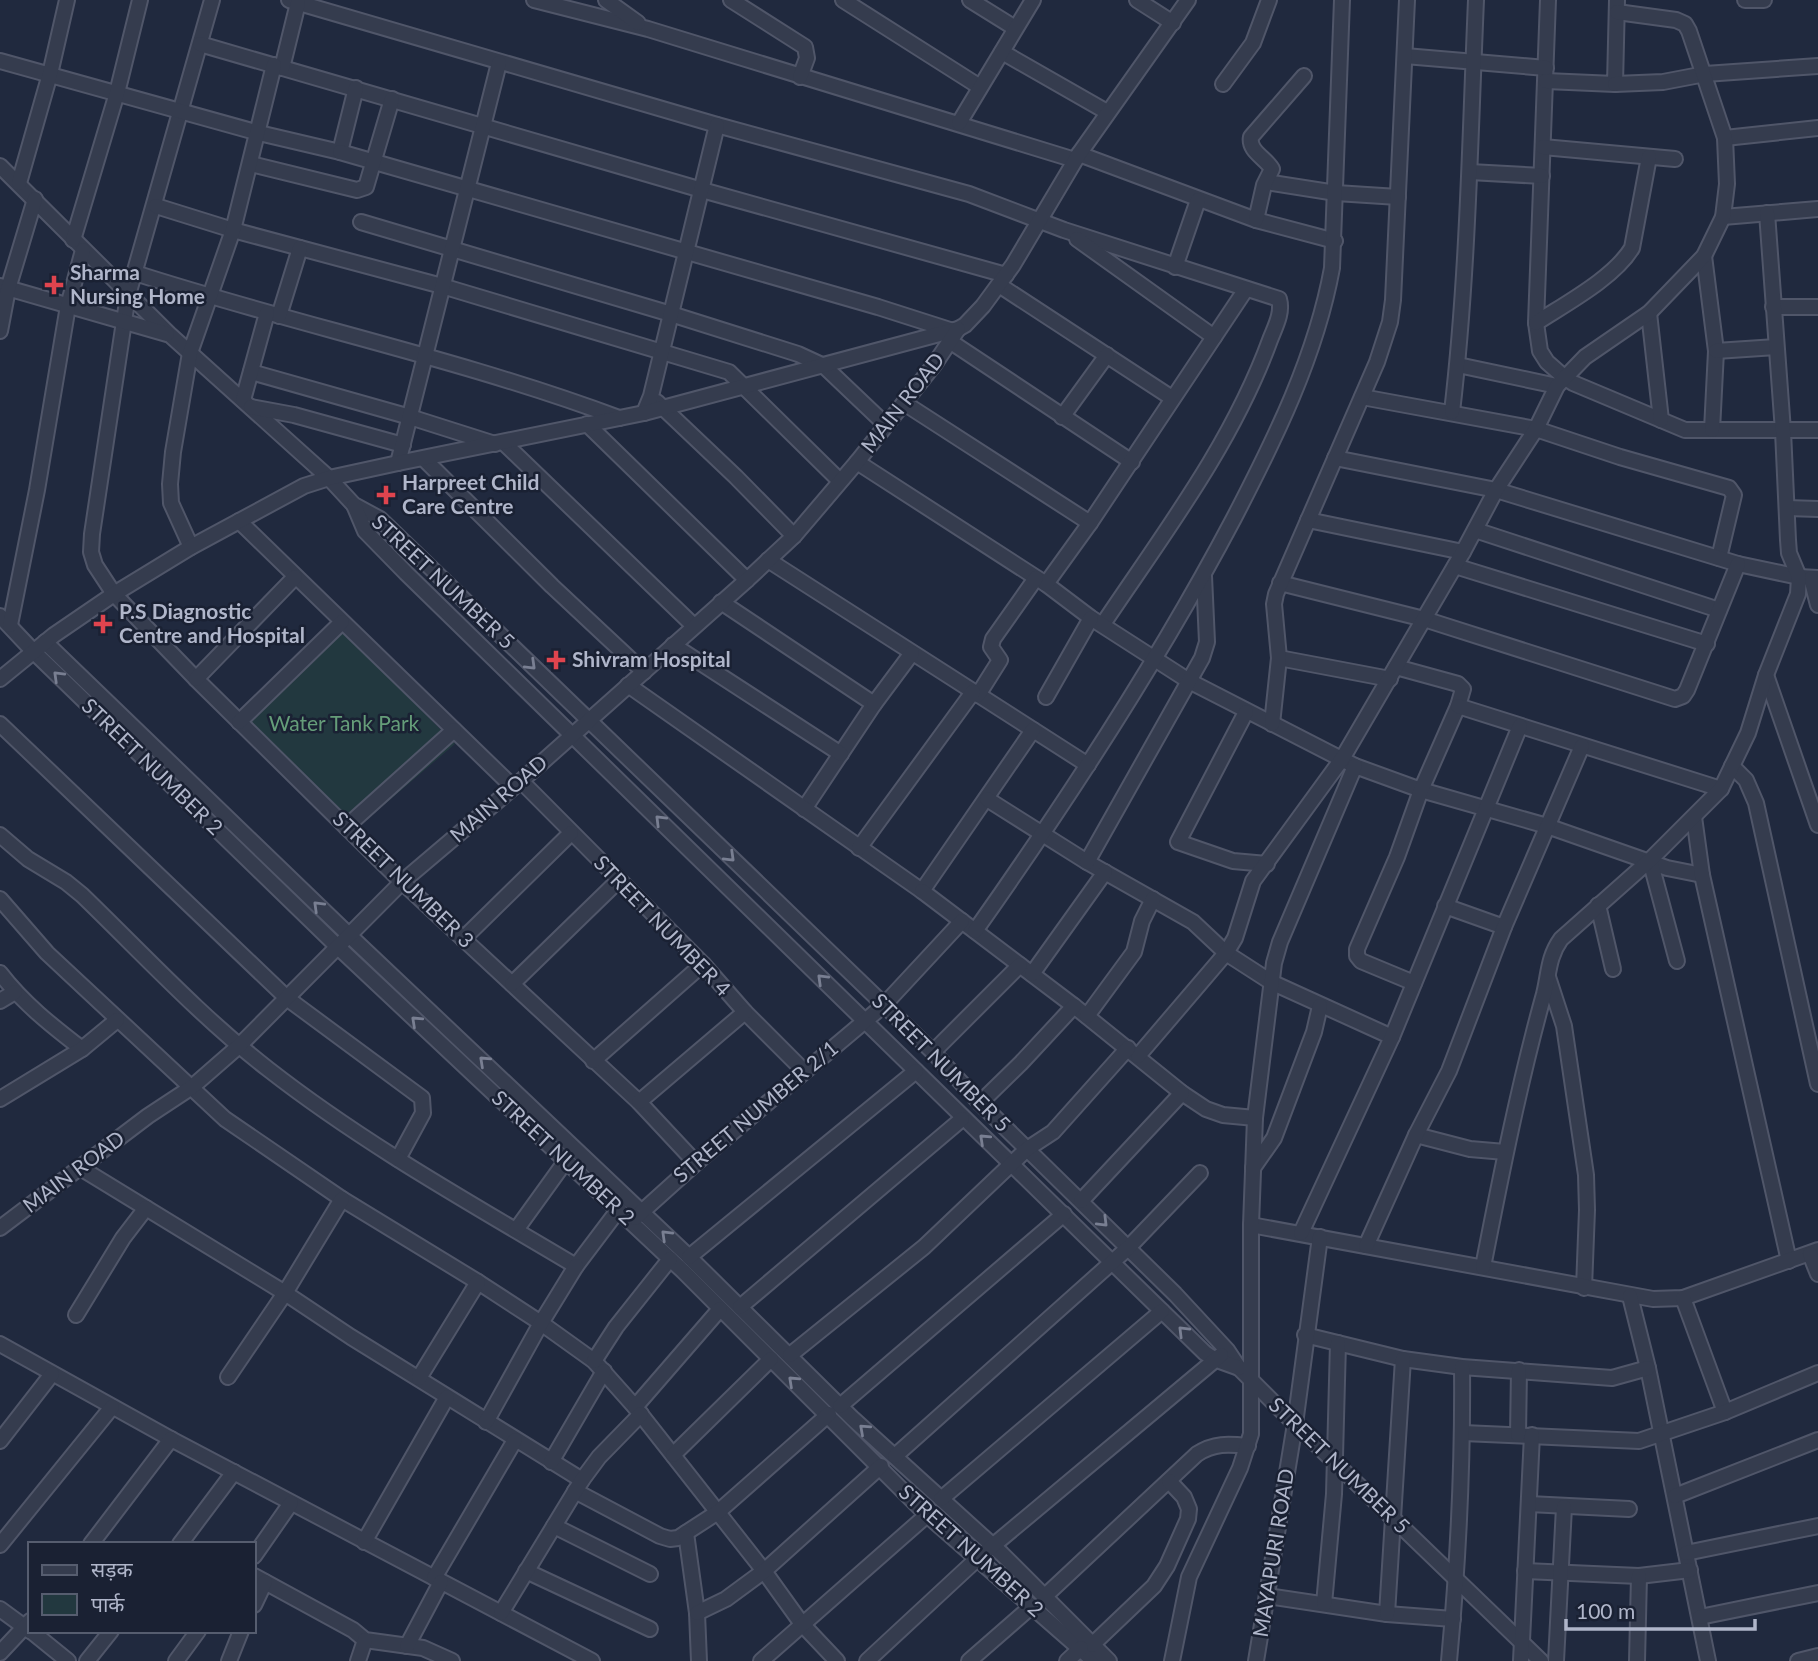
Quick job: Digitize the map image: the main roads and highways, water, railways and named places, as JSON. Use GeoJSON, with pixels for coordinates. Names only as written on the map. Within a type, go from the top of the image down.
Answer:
{"type":"FeatureCollection","features":[{"type":"Feature","properties":{"kind":"place","name":"Sharma Nursing Home"},"geometry":{"type":"Point","coordinates":[54,285]}},
{"type":"Feature","properties":{"kind":"place","name":"Harpreet Child Care Centre"},"geometry":{"type":"Point","coordinates":[386,495]}},
{"type":"Feature","properties":{"kind":"place","name":"P.S Diagnostic Centre and Hospital"},"geometry":{"type":"Point","coordinates":[103,624]}},
{"type":"Feature","properties":{"kind":"place","name":"Shivram Hospital"},"geometry":{"type":"Point","coordinates":[556,660]}},
{"type":"Feature","properties":{"kind":"park label","name":"Water Tank Park"},"geometry":{"type":"Point","coordinates":[344,724]}}]}
